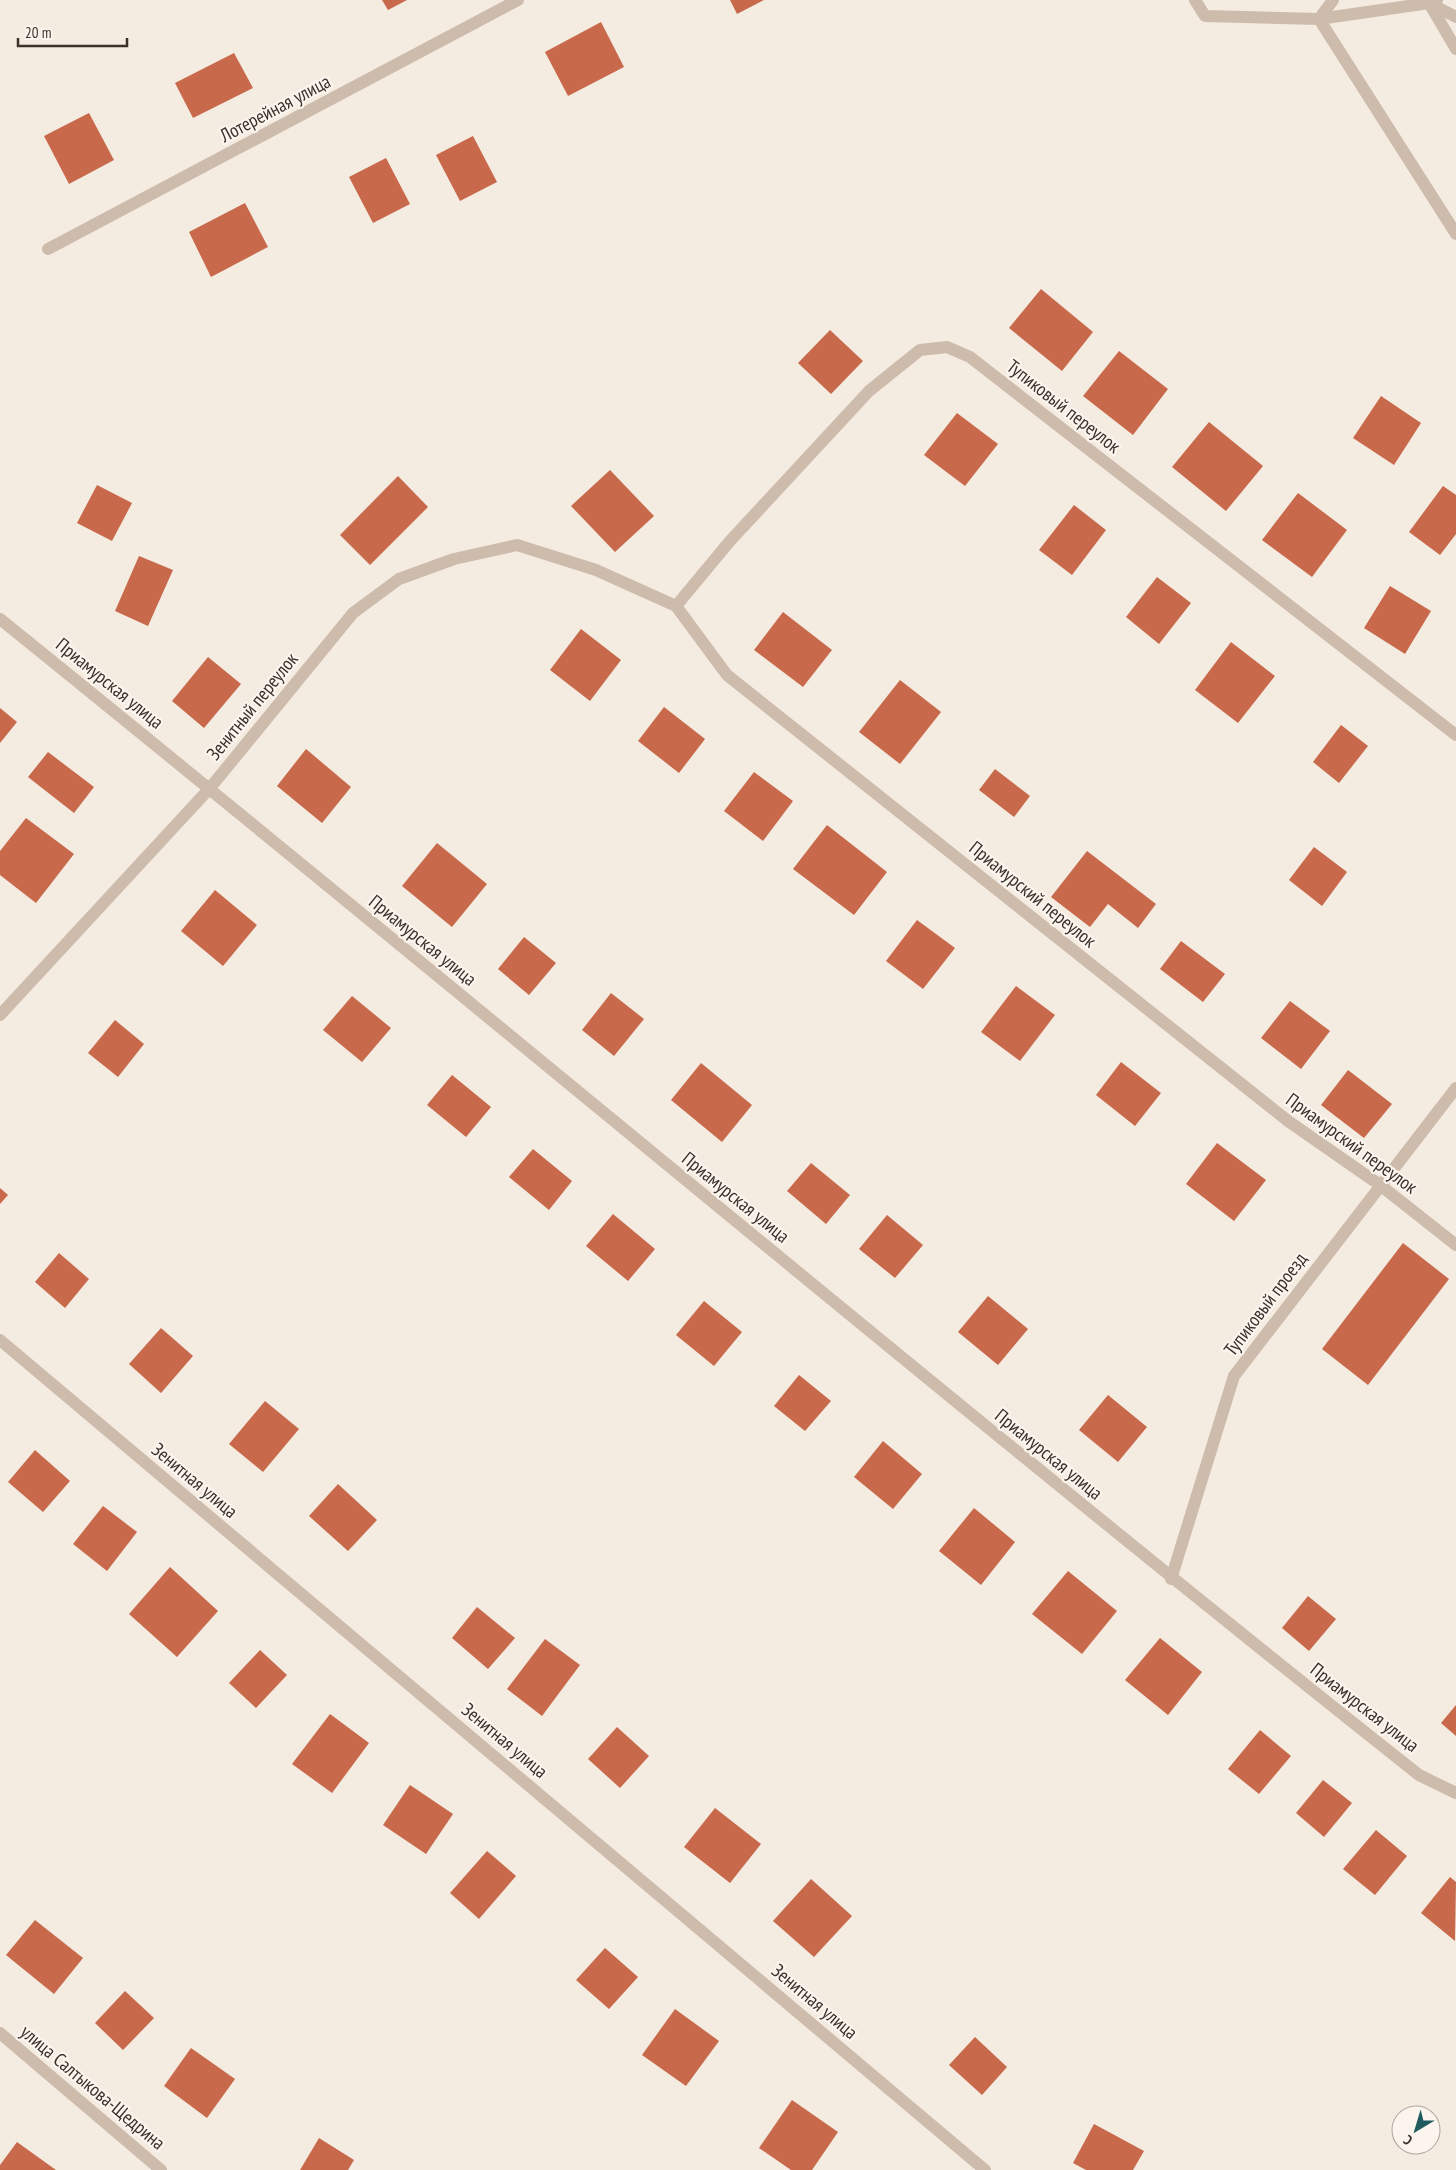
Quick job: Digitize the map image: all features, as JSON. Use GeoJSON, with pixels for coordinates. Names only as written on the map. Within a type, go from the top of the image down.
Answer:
{"type":"FeatureCollection","features":[{"type":"Feature","properties":{"kind":"street","name":"Лотерейная улица"},"geometry":{"type":"LineString","coordinates":[[48,249],[518,0]]}},
{"type":"Feature","properties":{"kind":"street"},"geometry":{"type":"LineString","coordinates":[[1195,0],[1205,16],[1319,19],[1433,2],[1456,17]]}},
{"type":"Feature","properties":{"kind":"street"},"geometry":{"type":"LineString","coordinates":[[1319,19],[1333,0]]}},
{"type":"Feature","properties":{"kind":"street"},"geometry":{"type":"LineString","coordinates":[[1433,2],[1456,48]]}},
{"type":"Feature","properties":{"kind":"street"},"geometry":{"type":"LineString","coordinates":[[1319,19],[1456,234]]}},
{"type":"Feature","properties":{"kind":"street","name":"Тупиковый переулок"},"geometry":{"type":"LineString","coordinates":[[676,606],[730,541],[869,391],[920,350],[947,347],[970,357],[1456,735]]}},
{"type":"Feature","properties":{"kind":"street","name":"Зенитный переулок"},"geometry":{"type":"LineString","coordinates":[[0,1015],[210,788],[353,613],[399,579],[454,559],[516,545],[596,570]]}},
{"type":"Feature","properties":{"kind":"street","name":"Приамурский переулок"},"geometry":{"type":"LineString","coordinates":[[596,570],[676,606],[728,675],[1288,1121],[1380,1185],[1456,1245]]}},
{"type":"Feature","properties":{"kind":"street","name":"Приамурская улица"},"geometry":{"type":"LineString","coordinates":[[0,619],[210,788],[1171,1579],[1419,1775],[1456,1793]]}},
{"type":"Feature","properties":{"kind":"street","name":"Тупиковый проезд"},"geometry":{"type":"LineString","coordinates":[[1171,1579],[1234,1376],[1456,1088]]}},
{"type":"Feature","properties":{"kind":"street","name":"Зенитная улица"},"geometry":{"type":"LineString","coordinates":[[0,1340],[985,2170]]}},
{"type":"Feature","properties":{"kind":"street","name":"улица Салтыкова-Щедрина"},"geometry":{"type":"LineString","coordinates":[[0,2033],[161,2170]]}},
{"type":"Feature","properties":{"kind":"building"},"geometry":{"type":"Polygon","coordinates":[[[382,0],[407,0],[388,10],[382,0]]]}},
{"type":"Feature","properties":{"kind":"building"},"geometry":{"type":"Polygon","coordinates":[[[730,0],[764,0],[737,14],[730,0]]]}},
{"type":"Feature","properties":{"kind":"building"},"geometry":{"type":"Polygon","coordinates":[[[601,22],[624,67],[568,96],[545,52],[601,22]]]}},
{"type":"Feature","properties":{"kind":"building"},"geometry":{"type":"Polygon","coordinates":[[[234,53],[253,88],[193,118],[175,83],[234,53]]]}},
{"type":"Feature","properties":{"kind":"building"},"geometry":{"type":"Polygon","coordinates":[[[89,113],[114,160],[69,184],[44,136],[89,113]]]}},
{"type":"Feature","properties":{"kind":"building"},"geometry":{"type":"Polygon","coordinates":[[[473,136],[497,182],[460,201],[436,155],[473,136]]]}},
{"type":"Feature","properties":{"kind":"building"},"geometry":{"type":"Polygon","coordinates":[[[386,158],[410,204],[373,223],[349,177],[386,158]]]}},
{"type":"Feature","properties":{"kind":"building"},"geometry":{"type":"Polygon","coordinates":[[[245,203],[268,247],[211,277],[189,232],[245,203]]]}},
{"type":"Feature","properties":{"kind":"building"},"geometry":{"type":"Polygon","coordinates":[[[1041,289],[1093,332],[1062,371],[1009,328],[1041,289]]]}},
{"type":"Feature","properties":{"kind":"building"},"geometry":{"type":"Polygon","coordinates":[[[830,330],[863,361],[831,394],[798,363],[830,330]]]}},
{"type":"Feature","properties":{"kind":"building"},"geometry":{"type":"Polygon","coordinates":[[[1119,351],[1168,389],[1133,435],[1083,396],[1119,351]]]}},
{"type":"Feature","properties":{"kind":"building"},"geometry":{"type":"Polygon","coordinates":[[[1381,396],[1421,423],[1394,465],[1353,438],[1381,396]]]}},
{"type":"Feature","properties":{"kind":"building"},"geometry":{"type":"Polygon","coordinates":[[[957,413],[998,444],[965,486],[924,455],[957,413]]]}},
{"type":"Feature","properties":{"kind":"building"},"geometry":{"type":"Polygon","coordinates":[[[1209,422],[1263,466],[1226,511],[1172,467],[1209,422]]]}},
{"type":"Feature","properties":{"kind":"building"},"geometry":{"type":"Polygon","coordinates":[[[610,470],[654,516],[615,552],[571,506],[610,470]]]}},
{"type":"Feature","properties":{"kind":"building"},"geometry":{"type":"Polygon","coordinates":[[[398,476],[428,507],[370,565],[340,535],[398,476]]]}},
{"type":"Feature","properties":{"kind":"building"},"geometry":{"type":"Polygon","coordinates":[[[97,485],[132,503],[112,541],[77,523],[97,485]]]}},
{"type":"Feature","properties":{"kind":"building"},"geometry":{"type":"Polygon","coordinates":[[[1443,486],[1456,495],[1456,534],[1440,555],[1409,532],[1443,486]]]}},
{"type":"Feature","properties":{"kind":"building"},"geometry":{"type":"Polygon","coordinates":[[[1298,493],[1347,530],[1312,577],[1262,540],[1298,493]]]}},
{"type":"Feature","properties":{"kind":"building"},"geometry":{"type":"Polygon","coordinates":[[[1074,505],[1106,530],[1072,575],[1039,550],[1074,505]]]}},
{"type":"Feature","properties":{"kind":"building"},"geometry":{"type":"Polygon","coordinates":[[[139,556],[173,570],[148,626],[115,611],[139,556]]]}},
{"type":"Feature","properties":{"kind":"building"},"geometry":{"type":"Polygon","coordinates":[[[1157,577],[1191,603],[1159,644],[1126,617],[1157,577]]]}},
{"type":"Feature","properties":{"kind":"building"},"geometry":{"type":"Polygon","coordinates":[[[1390,586],[1431,611],[1405,654],[1364,628],[1390,586]]]}},
{"type":"Feature","properties":{"kind":"building"},"geometry":{"type":"Polygon","coordinates":[[[783,612],[832,650],[803,687],[754,650],[783,612]]]}},
{"type":"Feature","properties":{"kind":"building"},"geometry":{"type":"Polygon","coordinates":[[[581,629],[621,660],[590,701],[550,670],[581,629]]]}},
{"type":"Feature","properties":{"kind":"building"},"geometry":{"type":"Polygon","coordinates":[[[1231,642],[1275,676],[1238,723],[1195,690],[1231,642]]]}},
{"type":"Feature","properties":{"kind":"building"},"geometry":{"type":"Polygon","coordinates":[[[208,657],[241,684],[204,728],[172,701],[208,657]]]}},
{"type":"Feature","properties":{"kind":"building"},"geometry":{"type":"Polygon","coordinates":[[[900,680],[941,712],[900,764],[859,732],[900,680]]]}},
{"type":"Feature","properties":{"kind":"building"},"geometry":{"type":"Polygon","coordinates":[[[664,707],[705,739],[679,773],[638,741],[664,707]]]}},
{"type":"Feature","properties":{"kind":"building"},"geometry":{"type":"Polygon","coordinates":[[[0,708],[17,722],[0,743],[0,708]]]}},
{"type":"Feature","properties":{"kind":"building"},"geometry":{"type":"Polygon","coordinates":[[[1341,725],[1368,746],[1339,783],[1313,762],[1341,725]]]}},
{"type":"Feature","properties":{"kind":"building"},"geometry":{"type":"Polygon","coordinates":[[[306,749],[351,787],[322,823],[277,786],[306,749]]]}},
{"type":"Feature","properties":{"kind":"building"},"geometry":{"type":"Polygon","coordinates":[[[48,752],[94,787],[74,813],[28,777],[48,752]]]}},
{"type":"Feature","properties":{"kind":"building"},"geometry":{"type":"Polygon","coordinates":[[[995,769],[1030,796],[1014,817],[979,790],[995,769]]]}},
{"type":"Feature","properties":{"kind":"building"},"geometry":{"type":"Polygon","coordinates":[[[754,772],[793,801],[763,841],[724,811],[754,772]]]}},
{"type":"Feature","properties":{"kind":"building"},"geometry":{"type":"Polygon","coordinates":[[[26,818],[74,854],[36,903],[0,875],[0,851],[26,818]]]}},
{"type":"Feature","properties":{"kind":"building"},"geometry":{"type":"Polygon","coordinates":[[[827,825],[887,872],[854,915],[793,869],[827,825]]]}},
{"type":"Feature","properties":{"kind":"building"},"geometry":{"type":"Polygon","coordinates":[[[437,843],[487,884],[452,927],[402,886],[437,843]]]}},
{"type":"Feature","properties":{"kind":"building"},"geometry":{"type":"Polygon","coordinates":[[[1314,847],[1347,872],[1322,906],[1289,880],[1314,847]]]}},
{"type":"Feature","properties":{"kind":"building"},"geometry":{"type":"Polygon","coordinates":[[[1087,851],[1156,904],[1138,928],[1108,904],[1090,927],[1051,897],[1087,851]]]}},
{"type":"Feature","properties":{"kind":"building"},"geometry":{"type":"Polygon","coordinates":[[[215,890],[257,925],[223,966],[181,931],[215,890]]]}},
{"type":"Feature","properties":{"kind":"building"},"geometry":{"type":"Polygon","coordinates":[[[917,920],[955,948],[923,989],[886,961],[917,920]]]}},
{"type":"Feature","properties":{"kind":"building"},"geometry":{"type":"Polygon","coordinates":[[[524,937],[556,963],[529,995],[498,969],[524,937]]]}},
{"type":"Feature","properties":{"kind":"building"},"geometry":{"type":"Polygon","coordinates":[[[1181,941],[1225,974],[1203,1002],[1160,969],[1181,941]]]}},
{"type":"Feature","properties":{"kind":"building"},"geometry":{"type":"Polygon","coordinates":[[[1016,986],[1055,1015],[1020,1061],[981,1032],[1016,986]]]}},
{"type":"Feature","properties":{"kind":"building"},"geometry":{"type":"Polygon","coordinates":[[[611,993],[644,1019],[614,1056],[582,1030],[611,993]]]}},
{"type":"Feature","properties":{"kind":"building"},"geometry":{"type":"Polygon","coordinates":[[[352,996],[391,1028],[362,1062],[323,1030],[352,996]]]}},
{"type":"Feature","properties":{"kind":"building"},"geometry":{"type":"Polygon","coordinates":[[[1290,1001],[1330,1031],[1301,1069],[1261,1038],[1290,1001]]]}},
{"type":"Feature","properties":{"kind":"building"},"geometry":{"type":"Polygon","coordinates":[[[115,1020],[144,1044],[118,1077],[88,1053],[115,1020]]]}},
{"type":"Feature","properties":{"kind":"building"},"geometry":{"type":"Polygon","coordinates":[[[1121,1062],[1161,1093],[1135,1126],[1096,1095],[1121,1062]]]}},
{"type":"Feature","properties":{"kind":"building"},"geometry":{"type":"Polygon","coordinates":[[[701,1063],[752,1105],[722,1142],[671,1100],[701,1063]]]}},
{"type":"Feature","properties":{"kind":"building"},"geometry":{"type":"Polygon","coordinates":[[[1348,1070],[1392,1104],[1364,1138],[1321,1105],[1348,1070]]]}},
{"type":"Feature","properties":{"kind":"building"},"geometry":{"type":"Polygon","coordinates":[[[452,1075],[491,1107],[466,1137],[427,1105],[452,1075]]]}},
{"type":"Feature","properties":{"kind":"building"},"geometry":{"type":"Polygon","coordinates":[[[1217,1143],[1266,1180],[1234,1221],[1186,1184],[1217,1143]]]}},
{"type":"Feature","properties":{"kind":"building"},"geometry":{"type":"Polygon","coordinates":[[[533,1149],[572,1181],[549,1210],[509,1177],[533,1149]]]}},
{"type":"Feature","properties":{"kind":"building"},"geometry":{"type":"Polygon","coordinates":[[[811,1163],[850,1195],[826,1224],[787,1191],[811,1163]]]}},
{"type":"Feature","properties":{"kind":"building"},"geometry":{"type":"Polygon","coordinates":[[[0,1188],[8,1195],[0,1204],[0,1188]]]}},
{"type":"Feature","properties":{"kind":"building"},"geometry":{"type":"Polygon","coordinates":[[[613,1214],[655,1249],[628,1281],[586,1246],[613,1214]]]}},
{"type":"Feature","properties":{"kind":"building"},"geometry":{"type":"Polygon","coordinates":[[[887,1215],[923,1245],[895,1278],[859,1249],[887,1215]]]}},
{"type":"Feature","properties":{"kind":"building"},"geometry":{"type":"Polygon","coordinates":[[[1403,1243],[1449,1279],[1368,1385],[1322,1349],[1403,1243]]]}},
{"type":"Feature","properties":{"kind":"building"},"geometry":{"type":"Polygon","coordinates":[[[59,1253],[89,1279],[65,1308],[35,1282],[59,1253]]]}},
{"type":"Feature","properties":{"kind":"building"},"geometry":{"type":"Polygon","coordinates":[[[988,1296],[1028,1329],[998,1365],[958,1332],[988,1296]]]}},
{"type":"Feature","properties":{"kind":"building"},"geometry":{"type":"Polygon","coordinates":[[[704,1301],[742,1332],[714,1366],[676,1335],[704,1301]]]}},
{"type":"Feature","properties":{"kind":"building"},"geometry":{"type":"Polygon","coordinates":[[[161,1328],[193,1356],[161,1393],[129,1364],[161,1328]]]}},
{"type":"Feature","properties":{"kind":"building"},"geometry":{"type":"Polygon","coordinates":[[[799,1375],[831,1401],[805,1431],[774,1406],[799,1375]]]}},
{"type":"Feature","properties":{"kind":"building"},"geometry":{"type":"Polygon","coordinates":[[[1108,1395],[1147,1427],[1118,1462],[1079,1430],[1108,1395]]]}},
{"type":"Feature","properties":{"kind":"building"},"geometry":{"type":"Polygon","coordinates":[[[265,1401],[299,1429],[263,1472],[229,1444],[265,1401]]]}},
{"type":"Feature","properties":{"kind":"building"},"geometry":{"type":"Polygon","coordinates":[[[883,1441],[922,1474],[893,1509],[854,1477],[883,1441]]]}},
{"type":"Feature","properties":{"kind":"building"},"geometry":{"type":"Polygon","coordinates":[[[35,1450],[70,1481],[43,1512],[8,1482],[35,1450]]]}},
{"type":"Feature","properties":{"kind":"building"},"geometry":{"type":"Polygon","coordinates":[[[338,1484],[377,1520],[348,1551],[309,1516],[338,1484]]]}},
{"type":"Feature","properties":{"kind":"building"},"geometry":{"type":"Polygon","coordinates":[[[103,1506],[137,1532],[107,1571],[73,1544],[103,1506]]]}},
{"type":"Feature","properties":{"kind":"building"},"geometry":{"type":"Polygon","coordinates":[[[974,1508],[1015,1542],[981,1585],[939,1551],[974,1508]]]}},
{"type":"Feature","properties":{"kind":"building"},"geometry":{"type":"Polygon","coordinates":[[[170,1567],[218,1611],[177,1657],[129,1614],[170,1567]]]}},
{"type":"Feature","properties":{"kind":"building"},"geometry":{"type":"Polygon","coordinates":[[[1068,1571],[1117,1611],[1082,1654],[1032,1614],[1068,1571]]]}},
{"type":"Feature","properties":{"kind":"building"},"geometry":{"type":"Polygon","coordinates":[[[1308,1596],[1336,1619],[1309,1651],[1282,1628],[1308,1596]]]}},
{"type":"Feature","properties":{"kind":"building"},"geometry":{"type":"Polygon","coordinates":[[[477,1607],[515,1638],[488,1669],[452,1638],[477,1607]]]}},
{"type":"Feature","properties":{"kind":"building"},"geometry":{"type":"Polygon","coordinates":[[[1160,1638],[1202,1672],[1168,1715],[1125,1680],[1160,1638]]]}},
{"type":"Feature","properties":{"kind":"building"},"geometry":{"type":"Polygon","coordinates":[[[545,1639],[580,1665],[542,1716],[507,1689],[545,1639]]]}},
{"type":"Feature","properties":{"kind":"building"},"geometry":{"type":"Polygon","coordinates":[[[260,1650],[287,1675],[256,1708],[229,1683],[260,1650]]]}},
{"type":"Feature","properties":{"kind":"building"},"geometry":{"type":"Polygon","coordinates":[[[1456,1705],[1456,1736],[1441,1723],[1456,1705]]]}},
{"type":"Feature","properties":{"kind":"building"},"geometry":{"type":"Polygon","coordinates":[[[330,1714],[369,1743],[332,1793],[292,1764],[330,1714]]]}},
{"type":"Feature","properties":{"kind":"building"},"geometry":{"type":"Polygon","coordinates":[[[617,1727],[649,1756],[620,1788],[588,1759],[617,1727]]]}},
{"type":"Feature","properties":{"kind":"building"},"geometry":{"type":"Polygon","coordinates":[[[1260,1730],[1291,1756],[1259,1794],[1228,1769],[1260,1730]]]}},
{"type":"Feature","properties":{"kind":"building"},"geometry":{"type":"Polygon","coordinates":[[[1323,1780],[1352,1803],[1324,1837],[1296,1813],[1323,1780]]]}},
{"type":"Feature","properties":{"kind":"building"},"geometry":{"type":"Polygon","coordinates":[[[410,1785],[453,1814],[426,1854],[383,1825],[410,1785]]]}},
{"type":"Feature","properties":{"kind":"building"},"geometry":{"type":"Polygon","coordinates":[[[715,1808],[761,1844],[730,1883],[684,1847],[715,1808]]]}},
{"type":"Feature","properties":{"kind":"building"},"geometry":{"type":"Polygon","coordinates":[[[1376,1830],[1407,1856],[1375,1895],[1343,1869],[1376,1830]]]}},
{"type":"Feature","properties":{"kind":"building"},"geometry":{"type":"Polygon","coordinates":[[[487,1851],[516,1876],[479,1919],[450,1893],[487,1851]]]}},
{"type":"Feature","properties":{"kind":"building"},"geometry":{"type":"Polygon","coordinates":[[[1450,1877],[1456,1882],[1455,1941],[1421,1913],[1450,1877]]]}},
{"type":"Feature","properties":{"kind":"building"},"geometry":{"type":"Polygon","coordinates":[[[811,1879],[852,1916],[814,1957],[773,1921],[811,1879]]]}},
{"type":"Feature","properties":{"kind":"building"},"geometry":{"type":"Polygon","coordinates":[[[35,1920],[83,1958],[54,1994],[6,1955],[35,1920]]]}},
{"type":"Feature","properties":{"kind":"building"},"geometry":{"type":"Polygon","coordinates":[[[605,1948],[638,1977],[609,2009],[576,1980],[605,1948]]]}},
{"type":"Feature","properties":{"kind":"building"},"geometry":{"type":"Polygon","coordinates":[[[125,1991],[154,2018],[123,2050],[95,2023],[125,1991]]]}},
{"type":"Feature","properties":{"kind":"building"},"geometry":{"type":"Polygon","coordinates":[[[675,2009],[719,2041],[686,2086],[642,2055],[675,2009]]]}},
{"type":"Feature","properties":{"kind":"building"},"geometry":{"type":"Polygon","coordinates":[[[975,2037],[1007,2067],[982,2095],[949,2065],[975,2037]]]}},
{"type":"Feature","properties":{"kind":"building"},"geometry":{"type":"Polygon","coordinates":[[[191,2048],[235,2079],[207,2118],[164,2086],[191,2048]]]}},
{"type":"Feature","properties":{"kind":"building"},"geometry":{"type":"Polygon","coordinates":[[[792,2100],[838,2132],[812,2170],[791,2170],[759,2148],[792,2100]]]}},
{"type":"Feature","properties":{"kind":"building"},"geometry":{"type":"Polygon","coordinates":[[[1094,2124],[1144,2151],[1133,2170],[1086,2170],[1073,2163],[1094,2124]]]}},
{"type":"Feature","properties":{"kind":"building"},"geometry":{"type":"Polygon","coordinates":[[[319,2138],[354,2160],[348,2170],[300,2170],[319,2138]]]}},
{"type":"Feature","properties":{"kind":"building"},"geometry":{"type":"Polygon","coordinates":[[[17,2142],[56,2170],[0,2170],[0,2165],[17,2142]]]}}]}
